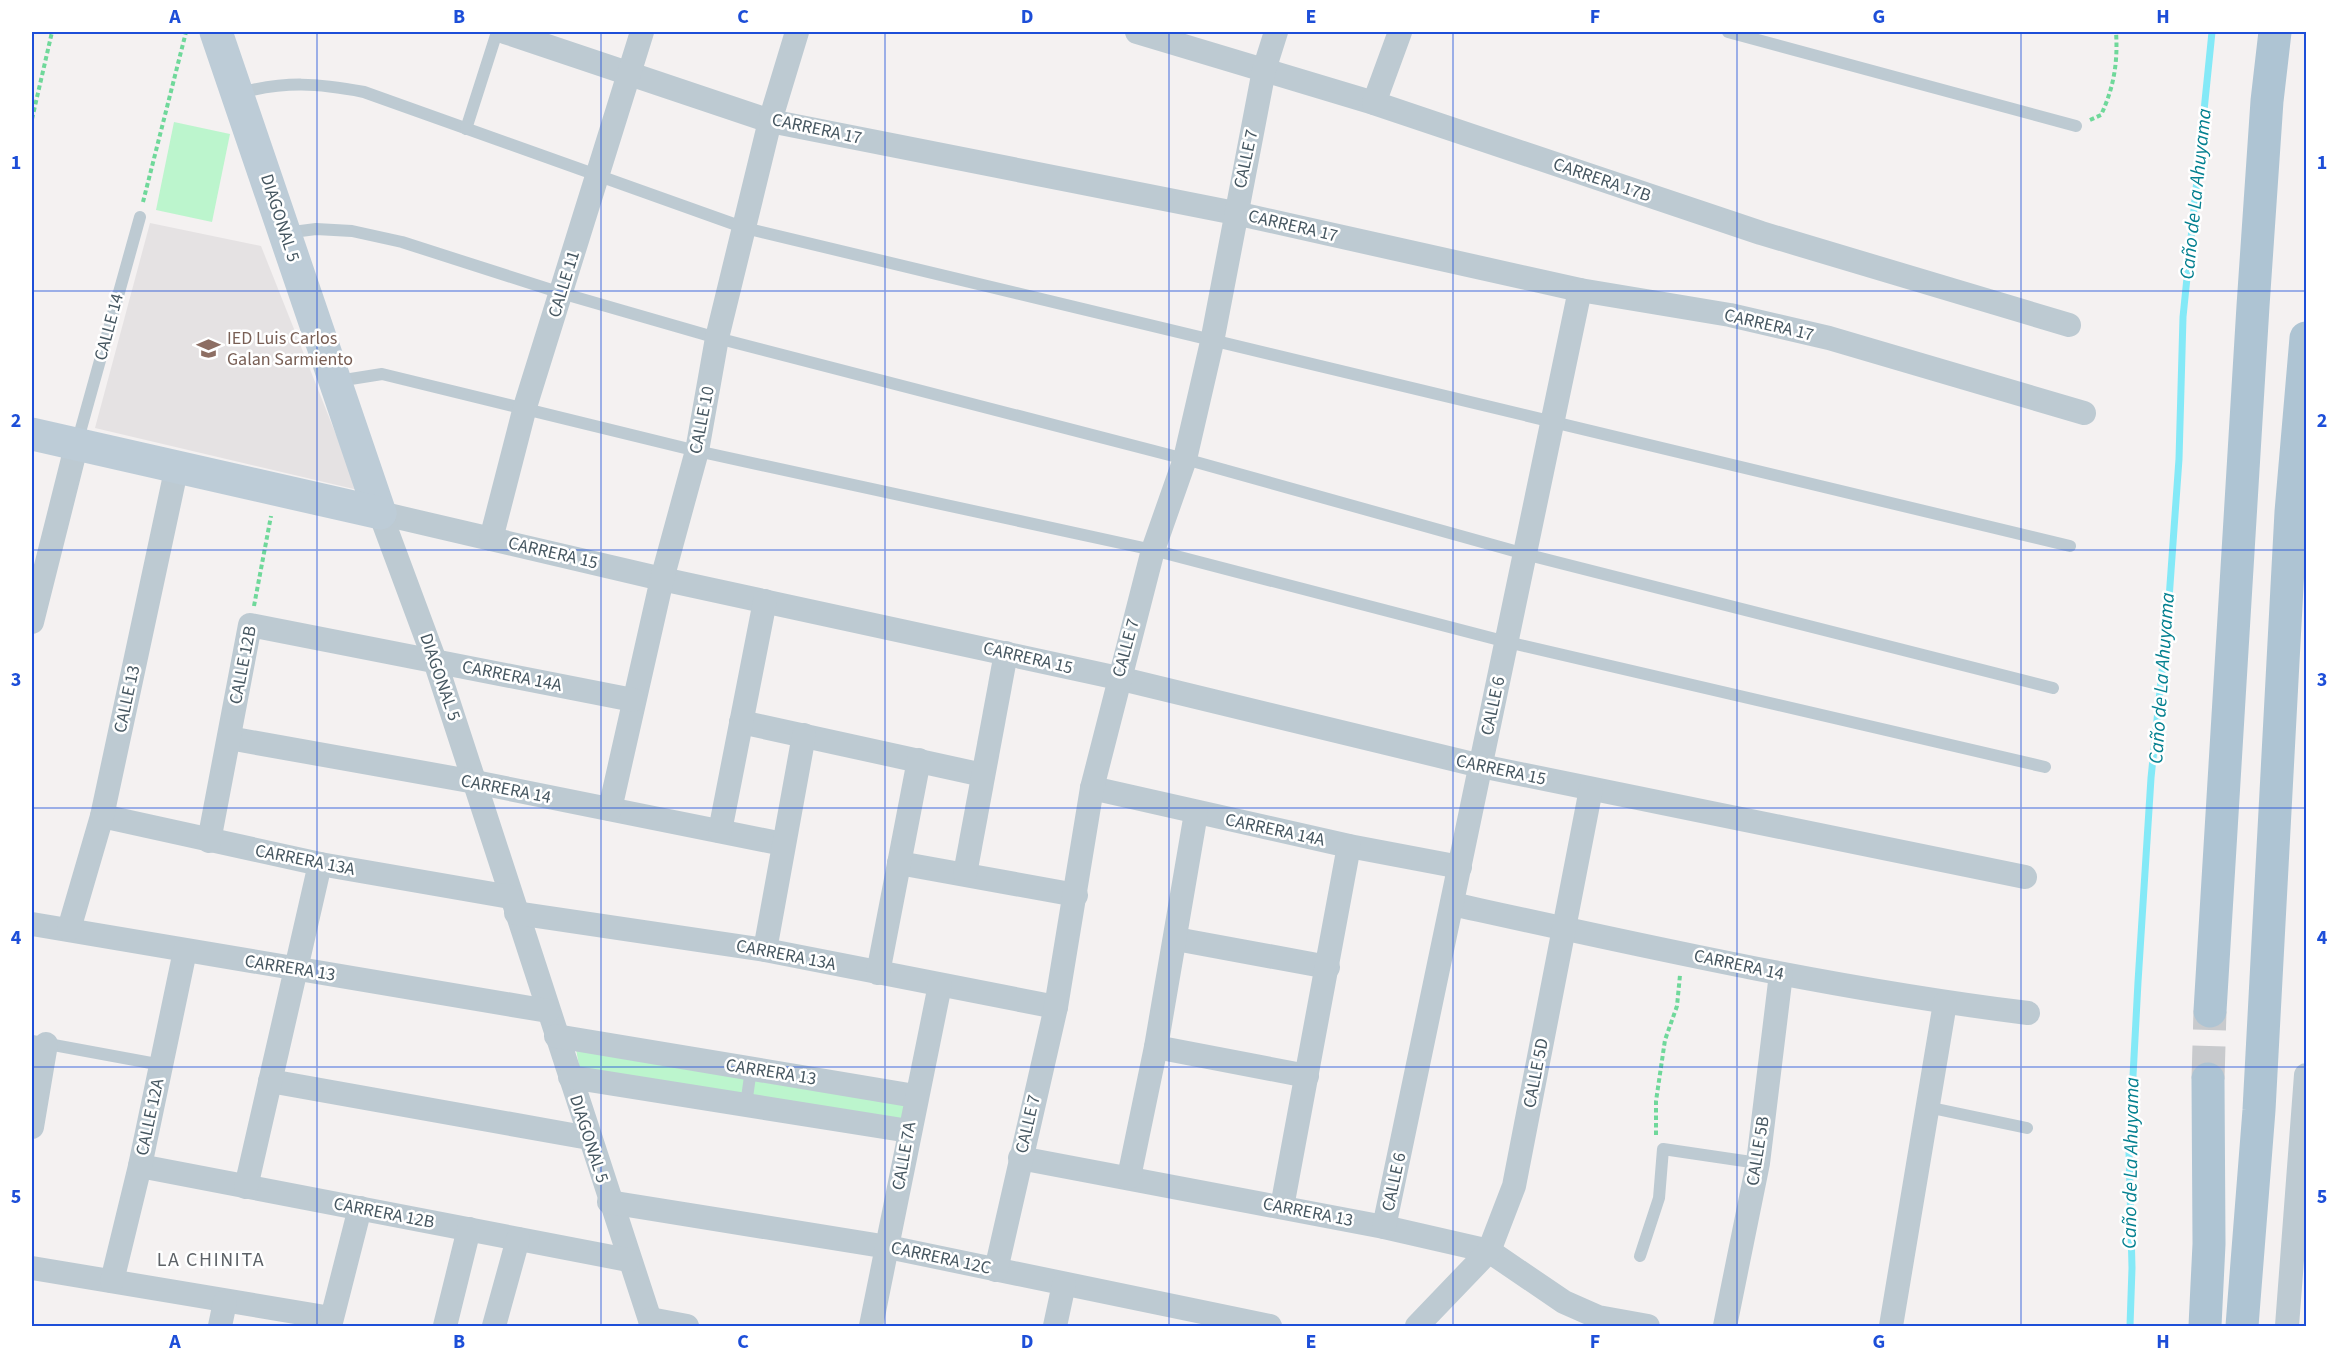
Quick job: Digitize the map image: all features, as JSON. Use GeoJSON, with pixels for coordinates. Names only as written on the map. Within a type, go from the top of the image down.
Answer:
{"type":"FeatureCollection","features":[{"type":"Feature","properties":{"kind":"main road"},"geometry":{"type":"LineString","coordinates":[[2210,1011],[2253,295],[2266,101],[2275,32]]}},
{"type":"Feature","properties":{"kind":"main road"},"geometry":{"type":"LineString","coordinates":[[2242,1326],[2260,1098],[2291,512],[2307,338]]}},
{"type":"Feature","properties":{"kind":"main road"},"geometry":{"type":"LineString","coordinates":[[2205,1326],[2209,1244],[2208,1079]]}},
{"type":"Feature","properties":{"kind":"street","name":"DIAGONAL 5"},"geometry":{"type":"LineString","coordinates":[[216,32],[239,93],[380,513],[435,661],[609,1202],[651,1323]]}},
{"type":"Feature","properties":{"kind":"street","name":"CARRERA 17"},"geometry":{"type":"LineString","coordinates":[[505,32],[770,121],[1235,213],[1580,290],[1730,315],[1829,338],[2084,413]]}},
{"type":"Feature","properties":{"kind":"street","name":"CALLE 11"},"geometry":{"type":"LineString","coordinates":[[491,539],[525,407],[642,32]]}},
{"type":"Feature","properties":{"kind":"street","name":"CALLE 10"},"geometry":{"type":"LineString","coordinates":[[610,809],[662,579],[697,451],[717,338],[770,121],[797,32]]}},
{"type":"Feature","properties":{"kind":"street","name":"CALLE 7"},"geometry":{"type":"LineString","coordinates":[[996,1270],[1056,1007],[1092,788],[1118,678],[1153,550],[1185,459],[1212,342],[1264,70],[1276,32]]}},
{"type":"Feature","properties":{"kind":"street"},"geometry":{"type":"LineString","coordinates":[[1374,103],[1400,32]]}},
{"type":"Feature","properties":{"kind":"street","name":"CARRERA 17B"},"geometry":{"type":"LineString","coordinates":[[1146,33],[1374,103],[1761,233],[2069,326]]}},
{"type":"Feature","properties":{"kind":"street","name":"CALLE 6"},"geometry":{"type":"LineString","coordinates":[[1384,1227],[1580,290]]}},
{"type":"Feature","properties":{"kind":"street","name":"CARRERA 15"},"geometry":{"type":"LineString","coordinates":[[32,434],[662,579],[1118,678],[1481,766],[2025,877]]}},
{"type":"Feature","properties":{"kind":"street","name":"CALLE 14"},"geometry":{"type":"LineString","coordinates":[[32,622],[77,443]]}},
{"type":"Feature","properties":{"kind":"street","name":"CALLE 13"},"geometry":{"type":"LineString","coordinates":[[69,929],[102,816],[177,466]]}},
{"type":"Feature","properties":{"kind":"street"},"geometry":{"type":"LineString","coordinates":[[720,831],[765,601]]}},
{"type":"Feature","properties":{"kind":"street","name":"CARRERA 14A"},"geometry":{"type":"LineString","coordinates":[[250,625],[633,700]]}},
{"type":"Feature","properties":{"kind":"street","name":"CALLE 12B"},"geometry":{"type":"LineString","coordinates":[[209,841],[250,625]]}},
{"type":"Feature","properties":{"kind":"street"},"geometry":{"type":"LineString","coordinates":[[964,874],[1006,653]]}},
{"type":"Feature","properties":{"kind":"street"},"geometry":{"type":"LineString","coordinates":[[741,722],[983,775]]}},
{"type":"Feature","properties":{"kind":"street"},"geometry":{"type":"LineString","coordinates":[[765,950],[804,735]]}},
{"type":"Feature","properties":{"kind":"street","name":"CARRERA 14"},"geometry":{"type":"LineString","coordinates":[[229,738],[475,782],[783,844]]}},
{"type":"Feature","properties":{"kind":"street"},"geometry":{"type":"LineString","coordinates":[[878,973],[919,760]]}},
{"type":"Feature","properties":{"kind":"street","name":"CARRERA 14A"},"geometry":{"type":"LineString","coordinates":[[1092,788],[1348,846],[1460,867]]}},
{"type":"Feature","properties":{"kind":"street","name":"CALLE 5D"},"geometry":{"type":"LineString","coordinates":[[1417,1326],[1490,1251],[1514,1186],[1591,789]]}},
{"type":"Feature","properties":{"kind":"street"},"geometry":{"type":"LineString","coordinates":[[1129,1177],[1176,939],[1196,813]]}},
{"type":"Feature","properties":{"kind":"street","name":"CARRERA 13A"},"geometry":{"type":"LineString","coordinates":[[102,816],[513,905],[765,950],[1056,1007]]}},
{"type":"Feature","properties":{"kind":"street"},"geometry":{"type":"LineString","coordinates":[[1282,1207],[1328,967],[1348,846]]}},
{"type":"Feature","properties":{"kind":"street"},"geometry":{"type":"LineString","coordinates":[[899,863],[1076,895]]}},
{"type":"Feature","properties":{"kind":"street"},"geometry":{"type":"LineString","coordinates":[[246,1186],[320,864]]}},
{"type":"Feature","properties":{"kind":"street","name":"CARRERA 14"},"geometry":{"type":"LineString","coordinates":[[1452,904],[1781,974],[1945,1003],[2028,1013]]}},
{"type":"Feature","properties":{"kind":"street","name":"CARRERA 13"},"geometry":{"type":"LineString","coordinates":[[32,924],[548,1011]]}},
{"type":"Feature","properties":{"kind":"street"},"geometry":{"type":"LineString","coordinates":[[1176,939],[1328,967]]}},
{"type":"Feature","properties":{"kind":"street","name":"CALLE 12A"},"geometry":{"type":"LineString","coordinates":[[111,1281],[140,1166],[185,951]]}},
{"type":"Feature","properties":{"kind":"street","name":"CALLE 5B"},"geometry":{"type":"LineString","coordinates":[[1725,1326],[1758,1163],[1781,974]]}},
{"type":"Feature","properties":{"kind":"street","name":"CALLE 7A"},"geometry":{"type":"LineString","coordinates":[[871,1326],[888,1247],[915,1096],[940,985]]}},
{"type":"Feature","properties":{"kind":"street"},"geometry":{"type":"LineString","coordinates":[[1891,1326],[1945,1003]]}},
{"type":"Feature","properties":{"kind":"street","name":"CARRERA 13"},"geometry":{"type":"LineString","coordinates":[[556,1036],[915,1096]]}},
{"type":"Feature","properties":{"kind":"street"},"geometry":{"type":"LineString","coordinates":[[32,1127],[39,1043]]}},
{"type":"Feature","properties":{"kind":"street"},"geometry":{"type":"LineString","coordinates":[[1156,1047],[1307,1076]]}},
{"type":"Feature","properties":{"kind":"street"},"geometry":{"type":"LineString","coordinates":[[2287,1326],[2307,1075]]}},
{"type":"Feature","properties":{"kind":"street","name":"CARRERA 13"},"geometry":{"type":"LineString","coordinates":[[570,1077],[909,1131]]}},
{"type":"Feature","properties":{"kind":"street"},"geometry":{"type":"LineString","coordinates":[[270,1081],[589,1138]]}},
{"type":"Feature","properties":{"kind":"street","name":"CARRERA 13"},"geometry":{"type":"LineString","coordinates":[[1020,1158],[1384,1227],[1490,1251],[1564,1302],[1598,1317],[1648,1326]]}},
{"type":"Feature","properties":{"kind":"street","name":"CARRERA 12B"},"geometry":{"type":"LineString","coordinates":[[140,1166],[628,1260]]}},
{"type":"Feature","properties":{"kind":"street","name":"CARRERA 12C"},"geometry":{"type":"LineString","coordinates":[[609,1202],[888,1247],[1270,1326]]}},
{"type":"Feature","properties":{"kind":"street"},"geometry":{"type":"LineString","coordinates":[[32,1269],[111,1281],[330,1322],[360,1208]]}},
{"type":"Feature","properties":{"kind":"street"},"geometry":{"type":"LineString","coordinates":[[445,1326],[469,1229]]}},
{"type":"Feature","properties":{"kind":"street"},"geometry":{"type":"LineString","coordinates":[[494,1326],[518,1239]]}},
{"type":"Feature","properties":{"kind":"street"},"geometry":{"type":"LineString","coordinates":[[1055,1326],[1064,1284]]}},
{"type":"Feature","properties":{"kind":"street"},"geometry":{"type":"LineString","coordinates":[[220,1326],[225,1302]]}},
{"type":"Feature","properties":{"kind":"street"},"geometry":{"type":"LineString","coordinates":[[651,1323],[687,1326]]}},
{"type":"Feature","properties":{"kind":"lane"},"geometry":{"type":"LineString","coordinates":[[466,129],[497,32]]}},
{"type":"Feature","properties":{"kind":"lane"},"geometry":{"type":"LineString","coordinates":[[1728,32],[1748,35],[2076,126]]}},
{"type":"Feature","properties":{"kind":"lane"},"geometry":{"type":"LineString","coordinates":[[239,93],[270,85],[302,82],[364,92],[745,228],[1212,342],[2070,546]]}},
{"type":"Feature","properties":{"kind":"lane","name":"CALLE 14"},"geometry":{"type":"LineString","coordinates":[[77,443],[140,217]]}},
{"type":"Feature","properties":{"kind":"lane"},"geometry":{"type":"LineString","coordinates":[[285,233],[316,229],[352,231],[402,242],[561,293],[717,338],[1185,459],[1525,554],[2053,688]]}},
{"type":"Feature","properties":{"kind":"lane"},"geometry":{"type":"LineString","coordinates":[[336,381],[382,374],[525,407],[697,451],[1153,550],[1507,642],[2045,768]]}},
{"type":"Feature","properties":{"kind":"lane"},"geometry":{"type":"LineString","coordinates":[[39,1043],[162,1065]]}},
{"type":"Feature","properties":{"kind":"lane"},"geometry":{"type":"LineString","coordinates":[[746,1105],[751,1069]]}},
{"type":"Feature","properties":{"kind":"lane"},"geometry":{"type":"LineString","coordinates":[[1927,1107],[2027,1128]]}},
{"type":"Feature","properties":{"kind":"lane"},"geometry":{"type":"LineString","coordinates":[[1640,1256],[1659,1198],[1663,1149],[1758,1163]]}},
{"type":"Feature","properties":{"kind":"path"},"geometry":{"type":"LineString","coordinates":[[32,119],[52,32]]}},
{"type":"Feature","properties":{"kind":"path"},"geometry":{"type":"LineString","coordinates":[[140,217],[186,32]]}},
{"type":"Feature","properties":{"kind":"path"},"geometry":{"type":"LineString","coordinates":[[2076,126],[2101,115],[2111,93],[2118,57],[2116,32]]}},
{"type":"Feature","properties":{"kind":"path","name":"CALLE 12B"},"geometry":{"type":"LineString","coordinates":[[250,625],[276,489]]}},
{"type":"Feature","properties":{"kind":"path"},"geometry":{"type":"LineString","coordinates":[[1663,1149],[1655,1133],[1656,1101],[1665,1040],[1677,1006],[1683,953]]}},
{"type":"Feature","properties":{"kind":"shaded area","name":"IED Luis Carlos Galan Sarmiento"},"geometry":{"type":"Polygon","coordinates":[[[150,223],[261,246],[358,490],[95,428],[150,223]]]}},
{"type":"Feature","properties":{"kind":"green space"},"geometry":{"type":"Polygon","coordinates":[[[174,122],[230,134],[212,222],[156,210],[174,122]]]}},
{"type":"Feature","properties":{"kind":"green space"},"geometry":{"type":"Polygon","coordinates":[[[576,1049],[909,1100],[903,1124],[580,1071],[576,1049]]]}},
{"type":"Feature","properties":{"kind":"waterway","name":"Caño de La Ahuyama"},"geometry":{"type":"LineString","coordinates":[[2130,1326],[2132,1268],[2129,1151],[2138,982],[2151,778],[2168,613],[2179,459],[2183,317],[2212,32]]}},
{"type":"Feature","properties":{"kind":"tunnel"},"geometry":{"type":"LineString","coordinates":[[2208,1079],[2210,1011]]}},
{"type":"Feature","properties":{"kind":"place","name":"IED Luis Carlos Galan Sarmiento"},"geometry":{"type":"Point","coordinates":[209,348]}},
{"type":"Feature","properties":{"kind":"district","name":"LA CHINITA"},"geometry":{"type":"Point","coordinates":[211,1260]}}]}
